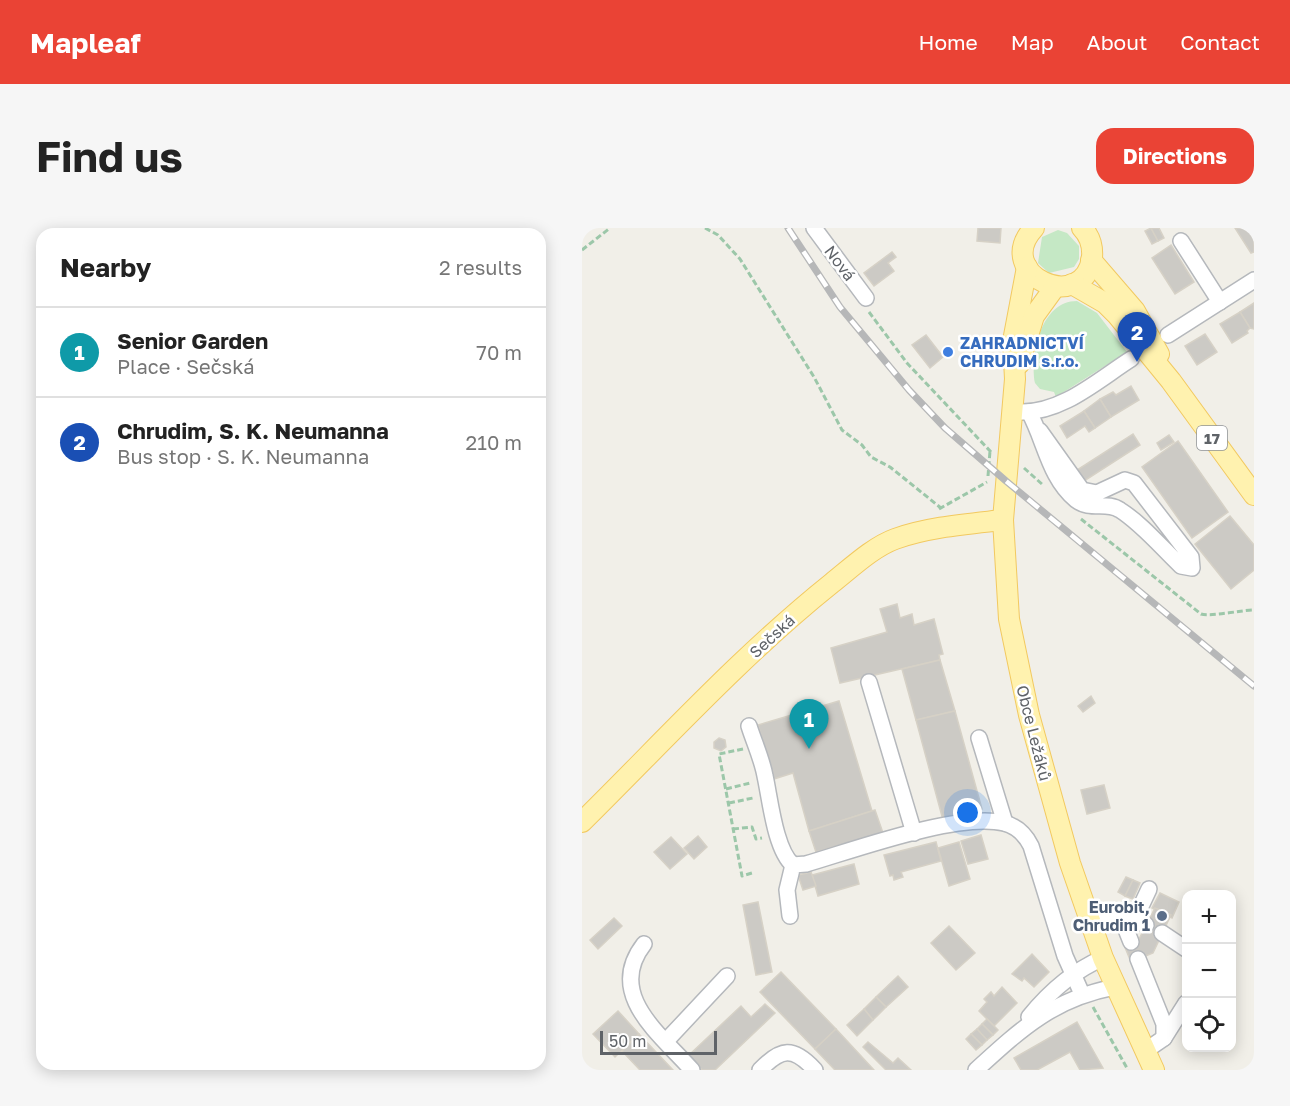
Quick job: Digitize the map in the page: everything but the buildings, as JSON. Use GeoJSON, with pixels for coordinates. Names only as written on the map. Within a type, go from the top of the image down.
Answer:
{"type":"FeatureCollection","features":[{"type":"Feature","properties":{"kind":"main road","name":"Obce Ležáků"},"geometry":{"type":"LineString","coordinates":[[1034,228],[1023,249],[1026,267],[1013,341],[1015,378],[1021,412],[1008,461],[1003,520],[1007,600],[1021,681],[1053,804],[1088,918],[1115,987],[1154,1070]]}},
{"type":"Feature","properties":{"kind":"main road","name":"17"},"geometry":{"type":"LineString","coordinates":[[1082,228],[1090,240],[1091,260],[1135,311],[1153,340],[1171,381]]}},
{"type":"Feature","properties":{"kind":"main road","name":"Obce Ležáků"},"geometry":{"type":"LineString","coordinates":[[1015,378],[1034,316],[1064,285],[1083,276],[1091,260]]}},
{"type":"Feature","properties":{"kind":"main road","name":"17"},"geometry":{"type":"LineString","coordinates":[[1026,267],[1041,283],[1064,285],[1105,303],[1171,381],[1254,495]]}},
{"type":"Feature","properties":{"kind":"main road","name":"Sečská"},"geometry":{"type":"LineString","coordinates":[[582,822],[759,647],[817,596],[877,549],[895,539],[911,535],[1003,520]]}},
{"type":"Feature","properties":{"kind":"street","name":"Nová"},"geometry":{"type":"LineString","coordinates":[[814,228],[866,298]]}},
{"type":"Feature","properties":{"kind":"street"},"geometry":{"type":"LineString","coordinates":[[1181,241],[1220,302]]}},
{"type":"Feature","properties":{"kind":"street"},"geometry":{"type":"LineString","coordinates":[[1168,335],[1254,280]]}},
{"type":"Feature","properties":{"kind":"street"},"geometry":{"type":"LineString","coordinates":[[1021,412],[1060,404],[1131,359]]}},
{"type":"Feature","properties":{"kind":"street"},"geometry":{"type":"LineString","coordinates":[[1021,412],[1040,431],[1082,490],[1097,493],[1125,480],[1134,483],[1191,556],[1194,567],[1188,569],[1181,566],[1117,508],[1089,507],[1075,500],[1053,472],[1040,431]]}},
{"type":"Feature","properties":{"kind":"street"},"geometry":{"type":"LineString","coordinates":[[869,682],[914,833]]}},
{"type":"Feature","properties":{"kind":"street"},"geometry":{"type":"LineString","coordinates":[[749,726],[765,776],[784,852],[793,865],[787,890],[790,916]]}},
{"type":"Feature","properties":{"kind":"street"},"geometry":{"type":"LineString","coordinates":[[979,738],[1005,823]]}},
{"type":"Feature","properties":{"kind":"street"},"geometry":{"type":"LineString","coordinates":[[793,865],[806,864],[914,833],[976,821],[1005,823],[1023,833],[1031,846],[1072,974],[1082,994]]}},
{"type":"Feature","properties":{"kind":"street"},"geometry":{"type":"LineString","coordinates":[[1088,918],[1112,914],[1140,922],[1149,889]]}},
{"type":"Feature","properties":{"kind":"street"},"geometry":{"type":"LineString","coordinates":[[1112,914],[1123,922],[1131,942]]}},
{"type":"Feature","properties":{"kind":"street"},"geometry":{"type":"LineString","coordinates":[[1162,933],[1182,946]]}},
{"type":"Feature","properties":{"kind":"street"},"geometry":{"type":"LineString","coordinates":[[644,944],[631,966],[631,989],[640,1011],[692,1070]]}},
{"type":"Feature","properties":{"kind":"street"},"geometry":{"type":"LineString","coordinates":[[1016,1033],[1042,1001],[1072,974],[1103,958]]}},
{"type":"Feature","properties":{"kind":"street"},"geometry":{"type":"LineString","coordinates":[[1138,959],[1164,1024],[1164,1038]]}},
{"type":"Feature","properties":{"kind":"street"},"geometry":{"type":"LineString","coordinates":[[666,1041],[727,976]]}},
{"type":"Feature","properties":{"kind":"street"},"geometry":{"type":"LineString","coordinates":[[976,1070],[1016,1033],[1050,1008],[1082,994],[1115,987]]}},
{"type":"Feature","properties":{"kind":"street"},"geometry":{"type":"LineString","coordinates":[[1145,1052],[1164,1038],[1182,1009]]}},
{"type":"Feature","properties":{"kind":"street"},"geometry":{"type":"LineString","coordinates":[[760,1070],[774,1056],[786,1052],[799,1055],[815,1070]]}},
{"type":"Feature","properties":{"kind":"path"},"geometry":{"type":"LineString","coordinates":[[582,250],[610,228]]}},
{"type":"Feature","properties":{"kind":"path"},"geometry":{"type":"LineString","coordinates":[[705,228],[718,235],[740,259],[814,377],[842,430],[862,445],[871,457],[890,467],[940,508]]}},
{"type":"Feature","properties":{"kind":"path"},"geometry":{"type":"LineString","coordinates":[[866,298],[861,301],[893,346],[990,451],[1029,471],[1048,491]]}},
{"type":"Feature","properties":{"kind":"path"},"geometry":{"type":"LineString","coordinates":[[987,482],[990,451]]}},
{"type":"Feature","properties":{"kind":"path"},"geometry":{"type":"LineString","coordinates":[[1073,512],[1201,614],[1207,616],[1231,610],[1254,610]]}},
{"type":"Feature","properties":{"kind":"path"},"geometry":{"type":"LineString","coordinates":[[746,749],[719,754],[742,876],[752,873]]}},
{"type":"Feature","properties":{"kind":"path"},"geometry":{"type":"LineString","coordinates":[[726,789],[754,782]]}},
{"type":"Feature","properties":{"kind":"path"},"geometry":{"type":"LineString","coordinates":[[729,803],[768,795]]}},
{"type":"Feature","properties":{"kind":"green space"},"geometry":{"type":"Polygon","coordinates":[[[1058,230],[1067,233],[1079,246],[1079,259],[1074,267],[1049,273],[1038,263],[1042,237],[1058,230]]]}},
{"type":"Feature","properties":{"kind":"green space"},"geometry":{"type":"Polygon","coordinates":[[[1077,301],[1097,313],[1127,352],[1056,397],[1054,392],[1040,389],[1035,383],[1034,358],[1037,344],[1047,319],[1055,310],[1065,303],[1077,301]]]}},
{"type":"Feature","properties":{"kind":"railway"},"geometry":{"type":"LineString","coordinates":[[788,228],[840,307],[909,390],[945,428],[1254,686]]}},
{"type":"Feature","properties":{"kind":"place","name":"ZAHRADNICTVÍ CHRUDIM s.r.o."},"geometry":{"type":"Point","coordinates":[948,352]}},
{"type":"Feature","properties":{"kind":"place","name":"Chrudim, S. K. Neumanna"},"geometry":{"type":"Point","coordinates":[1137,362]}},
{"type":"Feature","properties":{"kind":"place","name":"Senior Garden"},"geometry":{"type":"Point","coordinates":[809,749]}},
{"type":"Feature","properties":{"kind":"place","name":"Eurobit, Chrudim 1"},"geometry":{"type":"Point","coordinates":[1162,916]}}]}
